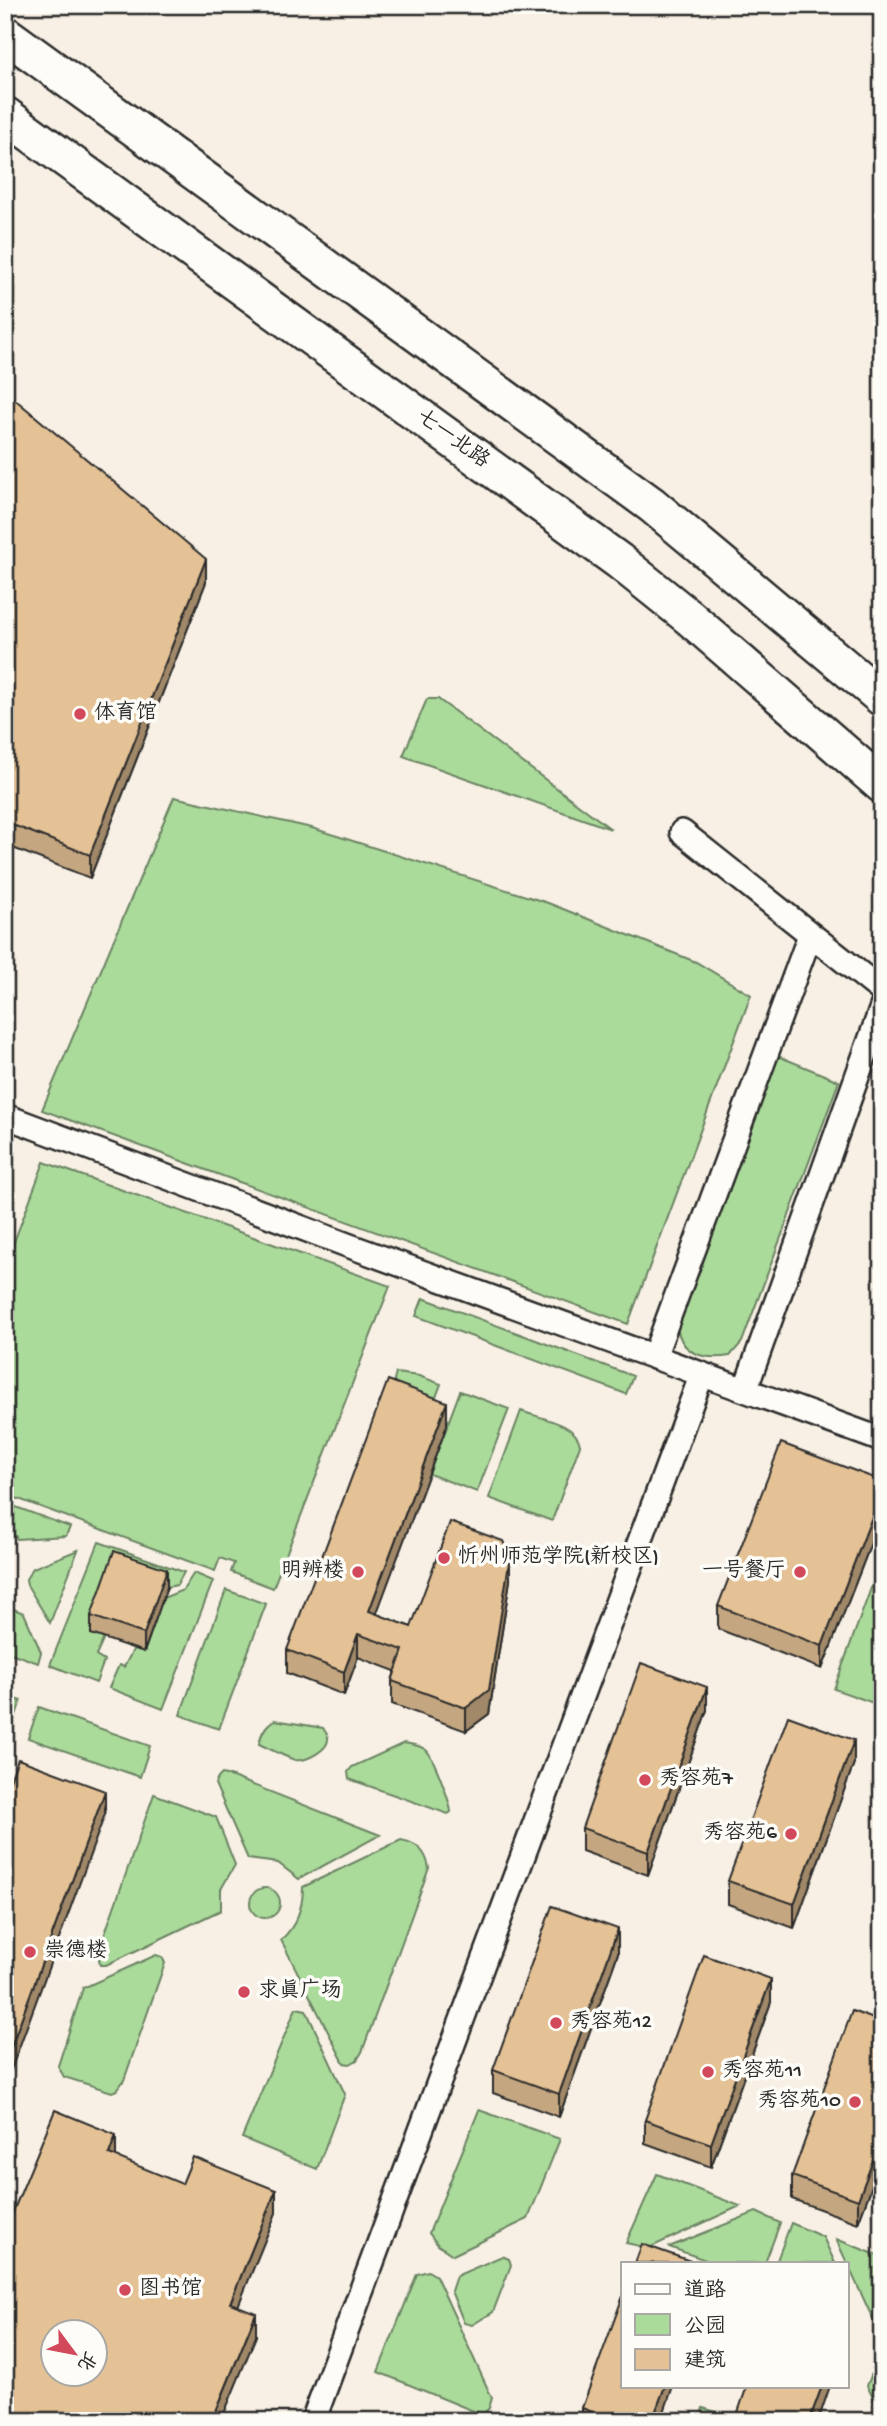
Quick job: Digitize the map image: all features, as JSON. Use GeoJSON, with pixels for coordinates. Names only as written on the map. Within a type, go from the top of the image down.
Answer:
{"type":"FeatureCollection","features":[{"type":"Feature","properties":{"kind":"main road"},"geometry":{"type":"LineString","coordinates":[[5,34],[652,505],[882,698]]}},
{"type":"Feature","properties":{"kind":"main road","name":"七一北路"},"geometry":{"type":"LineString","coordinates":[[5,116],[619,561],[690,618],[882,785]]}},
{"type":"Feature","properties":{"kind":"street"},"geometry":{"type":"LineString","coordinates":[[682,832],[882,991]]}},
{"type":"Feature","properties":{"kind":"street"},"geometry":{"type":"LineString","coordinates":[[654,1357],[810,935]]}},
{"type":"Feature","properties":{"kind":"street"},"geometry":{"type":"LineString","coordinates":[[745,1390],[882,1007]]}},
{"type":"Feature","properties":{"kind":"street"},"geometry":{"type":"LineString","coordinates":[[5,1116],[363,1251],[882,1440]]}},
{"type":"Feature","properties":{"kind":"street"},"geometry":{"type":"LineString","coordinates":[[313,2421],[702,1374]]}},
{"type":"Feature","properties":{"kind":"green space"},"geometry":{"type":"Polygon","coordinates":[[[427,699],[438,699],[611,829],[403,756],[427,699]]]}},
{"type":"Feature","properties":{"kind":"green space"},"geometry":{"type":"Polygon","coordinates":[[[174,797],[312,828],[548,903],[696,962],[751,995],[628,1324],[42,1110],[174,797]]]}},
{"type":"Feature","properties":{"kind":"green space"},"geometry":{"type":"Polygon","coordinates":[[[778,1056],[839,1081],[742,1342],[730,1356],[696,1354],[684,1344],[677,1327],[778,1056]]]}},
{"type":"Feature","properties":{"kind":"green space"},"geometry":{"type":"Polygon","coordinates":[[[44,1162],[390,1286],[273,1588],[231,1572],[234,1563],[220,1558],[215,1571],[5,1494],[5,1266],[44,1162]]]}},
{"type":"Feature","properties":{"kind":"green space"},"geometry":{"type":"Polygon","coordinates":[[[423,1298],[633,1376],[626,1394],[416,1316],[423,1298]]]}},
{"type":"Feature","properties":{"kind":"green space"},"geometry":{"type":"Polygon","coordinates":[[[396,1373],[419,1376],[441,1384],[428,1418],[388,1403],[396,1373]]]}},
{"type":"Feature","properties":{"kind":"green space"},"geometry":{"type":"Polygon","coordinates":[[[460,1391],[509,1409],[477,1492],[429,1474],[460,1391]]]}},
{"type":"Feature","properties":{"kind":"green space"},"geometry":{"type":"Polygon","coordinates":[[[521,1411],[565,1426],[572,1431],[580,1445],[552,1521],[489,1498],[521,1411]]]}},
{"type":"Feature","properties":{"kind":"green space"},"geometry":{"type":"Polygon","coordinates":[[[5,1503],[70,1527],[66,1536],[17,1539],[5,1521],[5,1503]]]}},
{"type":"Feature","properties":{"kind":"green space"},"geometry":{"type":"Polygon","coordinates":[[[99,1542],[184,1572],[177,1585],[167,1587],[114,1569],[91,1633],[104,1638],[96,1656],[104,1661],[96,1683],[50,1665],[99,1542]]]}},
{"type":"Feature","properties":{"kind":"green space"},"geometry":{"type":"Polygon","coordinates":[[[78,1550],[50,1623],[26,1579],[33,1568],[78,1550]]]}},
{"type":"Feature","properties":{"kind":"green space"},"geometry":{"type":"Polygon","coordinates":[[[882,1558],[882,1706],[834,1689],[882,1558]]]}},
{"type":"Feature","properties":{"kind":"green space"},"geometry":{"type":"Polygon","coordinates":[[[194,1573],[213,1581],[163,1709],[109,1688],[119,1665],[124,1667],[134,1648],[144,1652],[163,1598],[183,1590],[194,1573]]]}},
{"type":"Feature","properties":{"kind":"green space"},"geometry":{"type":"Polygon","coordinates":[[[226,1590],[266,1604],[219,1729],[180,1715],[226,1590]]]}},
{"type":"Feature","properties":{"kind":"green space"},"geometry":{"type":"Polygon","coordinates":[[[5,1606],[24,1613],[41,1652],[38,1663],[5,1651],[5,1606]]]}},
{"type":"Feature","properties":{"kind":"green space"},"geometry":{"type":"Polygon","coordinates":[[[5,1696],[21,1701],[10,1732],[5,1730],[5,1696]]]}},
{"type":"Feature","properties":{"kind":"green space"},"geometry":{"type":"Polygon","coordinates":[[[39,1707],[150,1746],[140,1777],[28,1738],[39,1707]]]}},
{"type":"Feature","properties":{"kind":"green space"},"geometry":{"type":"Polygon","coordinates":[[[275,1720],[323,1728],[328,1742],[321,1751],[305,1759],[286,1757],[259,1744],[264,1730],[275,1720]]]}},
{"type":"Feature","properties":{"kind":"green space"},"geometry":{"type":"Polygon","coordinates":[[[404,1743],[421,1747],[429,1754],[448,1799],[451,1812],[448,1814],[349,1779],[348,1772],[352,1767],[404,1743]]]}},
{"type":"Feature","properties":{"kind":"green space"},"geometry":{"type":"Polygon","coordinates":[[[222,1774],[380,1835],[299,1879],[278,1863],[248,1859],[215,1784],[222,1774]]]}},
{"type":"Feature","properties":{"kind":"green space"},"geometry":{"type":"Polygon","coordinates":[[[154,1794],[216,1817],[235,1865],[221,1889],[221,1910],[106,1965],[100,1965],[98,1953],[154,1794]]]}},
{"type":"Feature","properties":{"kind":"green space"},"geometry":{"type":"Polygon","coordinates":[[[401,1840],[420,1849],[429,1868],[362,2052],[357,2060],[350,2064],[344,2063],[281,1940],[298,1916],[303,1887],[401,1840]]]}},
{"type":"Feature","properties":{"kind":"green space"},"geometry":{"type":"Polygon","coordinates":[[[265,1888],[276,1892],[280,1903],[276,1914],[265,1918],[254,1914],[250,1903],[254,1892],[265,1888]]]}},
{"type":"Feature","properties":{"kind":"green space"},"geometry":{"type":"Polygon","coordinates":[[[156,1955],[162,1957],[165,1963],[124,2080],[117,2090],[112,2092],[64,2077],[58,2066],[83,1988],[156,1955]]]}},
{"type":"Feature","properties":{"kind":"green space"},"geometry":{"type":"Polygon","coordinates":[[[296,2008],[306,2010],[345,2094],[317,2169],[242,2138],[296,2008]]]}},
{"type":"Feature","properties":{"kind":"green space"},"geometry":{"type":"Polygon","coordinates":[[[479,2110],[560,2139],[528,2219],[453,2255],[438,2245],[429,2233],[479,2110]]]}},
{"type":"Feature","properties":{"kind":"green space"},"geometry":{"type":"Polygon","coordinates":[[[657,2174],[740,2206],[649,2248],[626,2243],[657,2174]]]}},
{"type":"Feature","properties":{"kind":"green space"},"geometry":{"type":"Polygon","coordinates":[[[756,2212],[780,2223],[765,2262],[711,2262],[669,2247],[756,2212]]]}},
{"type":"Feature","properties":{"kind":"green space"},"geometry":{"type":"Polygon","coordinates":[[[791,2223],[823,2237],[835,2262],[776,2262],[791,2223]]]}},
{"type":"Feature","properties":{"kind":"green space"},"geometry":{"type":"Polygon","coordinates":[[[836,2239],[882,2257],[882,2314],[877,2328],[848,2262],[836,2239]]]}},
{"type":"Feature","properties":{"kind":"green space"},"geometry":{"type":"Polygon","coordinates":[[[502,2256],[509,2259],[511,2265],[493,2312],[472,2325],[464,2323],[451,2291],[456,2276],[502,2256]]]}},
{"type":"Feature","properties":{"kind":"green space"},"geometry":{"type":"Polygon","coordinates":[[[428,2271],[436,2276],[492,2398],[483,2415],[378,2372],[417,2274],[428,2271]]]}},
{"type":"Feature","properties":{"kind":"green space"},"geometry":{"type":"Polygon","coordinates":[[[882,2348],[882,2415],[867,2386],[882,2348]]]}},
{"type":"Feature","properties":{"kind":"green space"},"geometry":{"type":"Polygon","coordinates":[[[703,2408],[726,2415],[724,2421],[699,2421],[703,2408]]]}},
{"type":"Feature","properties":{"kind":"building","name":"体育馆"},"geometry":{"type":"Polygon","coordinates":[[[5,391],[206,559],[90,855],[5,822],[5,391]]]}},
{"type":"Feature","properties":{"kind":"building","name":"明辨楼"},"geometry":{"type":"Polygon","coordinates":[[[388,1380],[447,1402],[369,1611],[411,1627],[450,1522],[503,1541],[510,1557],[489,1690],[466,1708],[392,1681],[403,1650],[358,1634],[344,1672],[287,1650],[388,1380]]]}},
{"type":"Feature","properties":{"kind":"building","name":"一号餐厅"},"geometry":{"type":"Polygon","coordinates":[[[781,1443],[882,1481],[882,1491],[822,1646],[718,1606],[781,1443]]]}},
{"type":"Feature","properties":{"kind":"building"},"geometry":{"type":"Polygon","coordinates":[[[114,1551],[167,1569],[144,1634],[91,1616],[114,1551]]]}},
{"type":"Feature","properties":{"kind":"building","name":"秀容苑7"},"geometry":{"type":"Polygon","coordinates":[[[641,1663],[707,1687],[648,1852],[582,1828],[641,1663]]]}},
{"type":"Feature","properties":{"kind":"building","name":"秀容苑6"},"geometry":{"type":"Polygon","coordinates":[[[788,1716],[854,1740],[794,1904],[728,1881],[788,1716]]]}},
{"type":"Feature","properties":{"kind":"building","name":"崇德楼"},"geometry":{"type":"Polygon","coordinates":[[[18,1759],[105,1791],[5,2063],[5,1794],[18,1759]]]}},
{"type":"Feature","properties":{"kind":"building","name":"秀容苑12"},"geometry":{"type":"Polygon","coordinates":[[[552,1906],[618,1929],[559,2094],[493,2070],[552,1906]]]}},
{"type":"Feature","properties":{"kind":"building","name":"秀容苑11"},"geometry":{"type":"Polygon","coordinates":[[[704,1955],[771,1979],[711,2144],[645,2120],[704,1955]]]}},
{"type":"Feature","properties":{"kind":"building","name":"秀容苑10"},"geometry":{"type":"Polygon","coordinates":[[[852,2011],[882,2022],[882,2136],[858,2200],[792,2176],[852,2011]]]}},
{"type":"Feature","properties":{"kind":"building","name":"图书馆"},"geometry":{"type":"Polygon","coordinates":[[[55,2110],[116,2135],[109,2154],[182,2184],[193,2157],[276,2190],[230,2303],[256,2313],[212,2421],[5,2421],[5,2231],[55,2110]]]}},
{"type":"Feature","properties":{"kind":"building"},"geometry":{"type":"Polygon","coordinates":[[[642,2244],[693,2262],[635,2262],[642,2244]]]}},
{"type":"Feature","properties":{"kind":"building"},"geometry":{"type":"Polygon","coordinates":[[[621,2301],[621,2388],[664,2388],[652,2421],[616,2421],[582,2408],[621,2301]]]}},
{"type":"Feature","properties":{"kind":"building"},"geometry":{"type":"Polygon","coordinates":[[[746,2388],[821,2388],[809,2421],[735,2421],[746,2388]]]}},
{"type":"Feature","properties":{"kind":"place","name":"体育馆"},"geometry":{"type":"Point","coordinates":[80,714]}},
{"type":"Feature","properties":{"kind":"place","name":"忻州师范学院(新校区)"},"geometry":{"type":"Point","coordinates":[444,1558]}},
{"type":"Feature","properties":{"kind":"place","name":"明辨楼"},"geometry":{"type":"Point","coordinates":[358,1572]}},
{"type":"Feature","properties":{"kind":"place","name":"一号餐厅"},"geometry":{"type":"Point","coordinates":[800,1572]}},
{"type":"Feature","properties":{"kind":"place","name":"秀容苑7"},"geometry":{"type":"Point","coordinates":[645,1780]}},
{"type":"Feature","properties":{"kind":"place","name":"秀容苑6"},"geometry":{"type":"Point","coordinates":[791,1834]}},
{"type":"Feature","properties":{"kind":"place","name":"崇德楼"},"geometry":{"type":"Point","coordinates":[30,1952]}},
{"type":"Feature","properties":{"kind":"place","name":"求真广场"},"geometry":{"type":"Point","coordinates":[244,1992]}},
{"type":"Feature","properties":{"kind":"place","name":"秀容苑12"},"geometry":{"type":"Point","coordinates":[556,2023]}},
{"type":"Feature","properties":{"kind":"place","name":"秀容苑11"},"geometry":{"type":"Point","coordinates":[708,2072]}},
{"type":"Feature","properties":{"kind":"place","name":"秀容苑10"},"geometry":{"type":"Point","coordinates":[855,2102]}},
{"type":"Feature","properties":{"kind":"place","name":"图书馆"},"geometry":{"type":"Point","coordinates":[125,2290]}}]}
